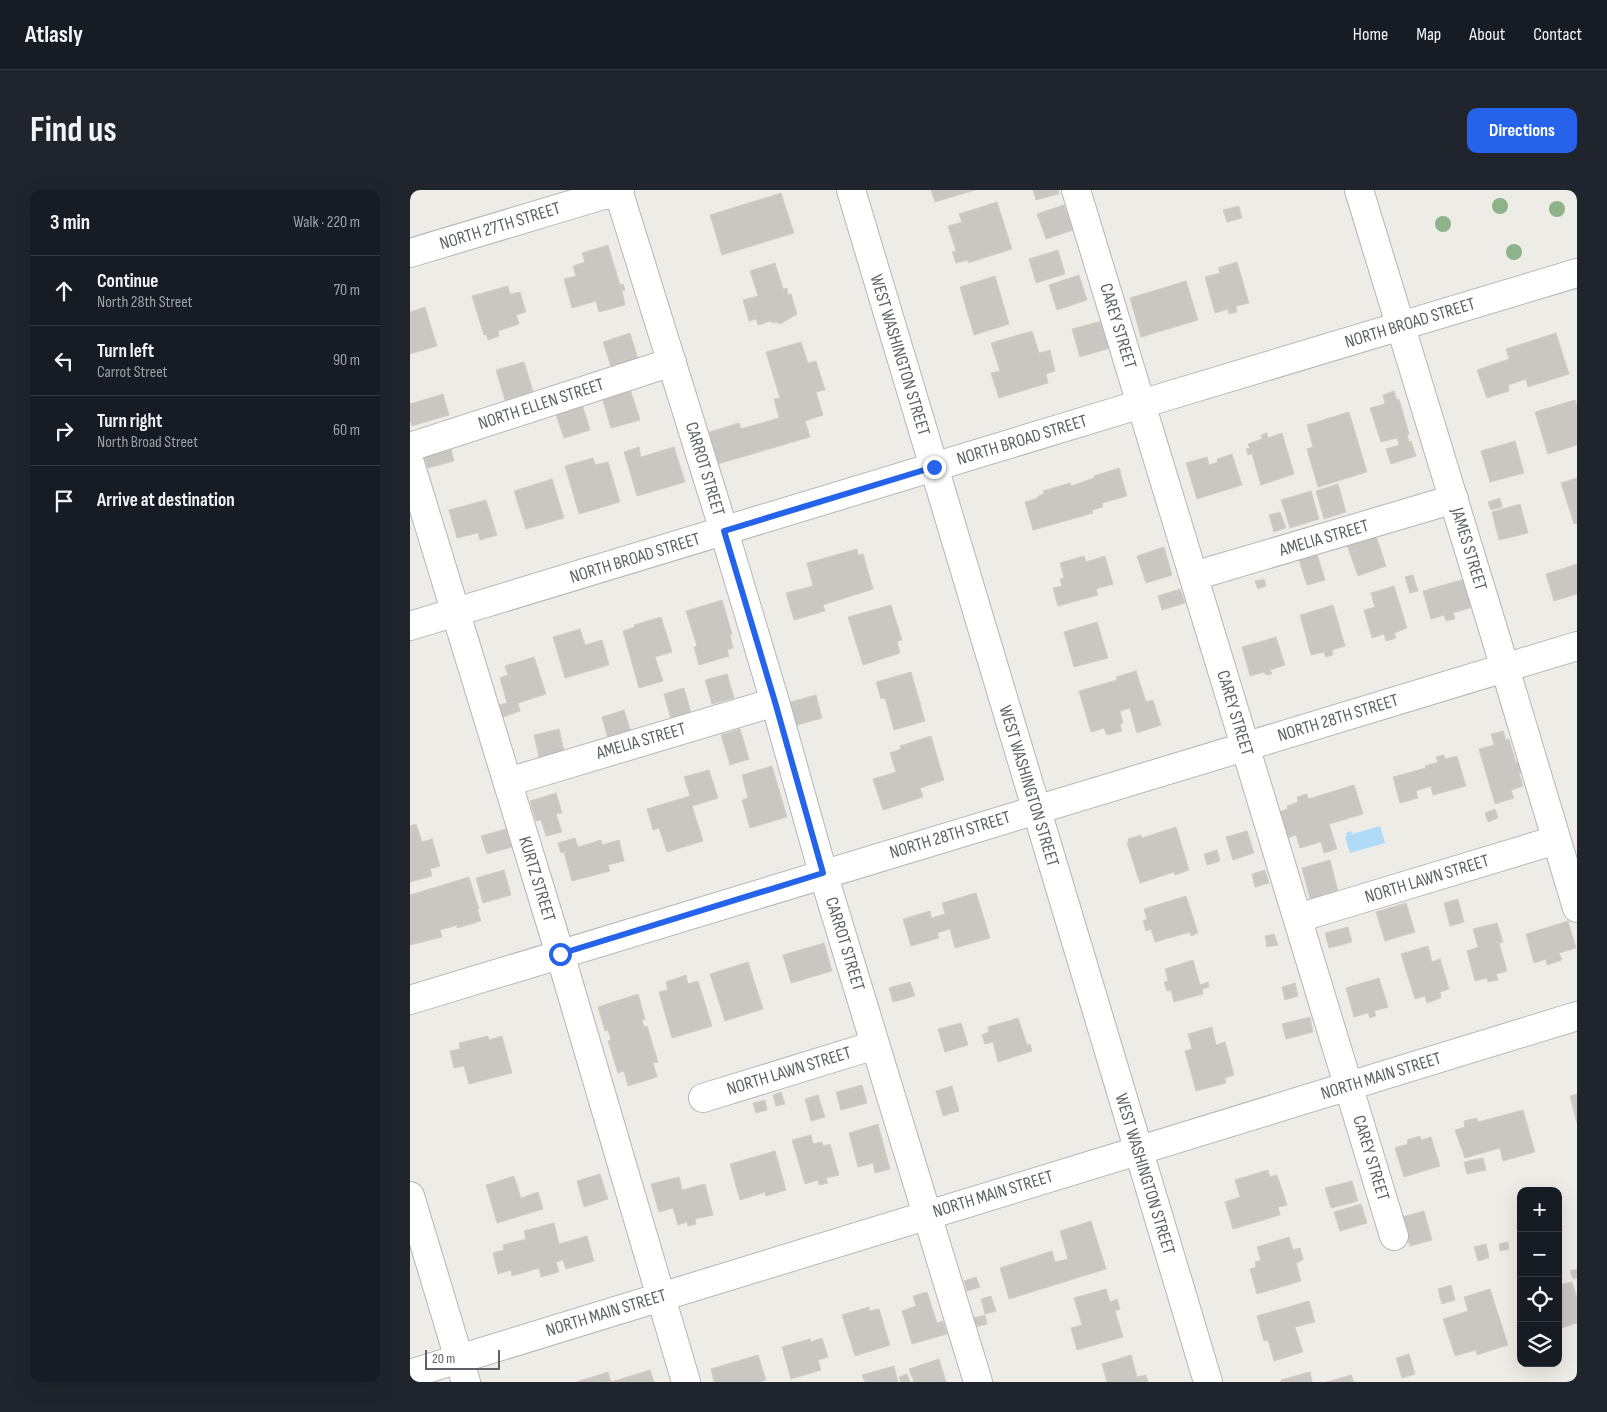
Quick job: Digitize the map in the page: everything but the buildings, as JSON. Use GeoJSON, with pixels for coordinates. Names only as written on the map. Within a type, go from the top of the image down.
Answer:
{"type":"FeatureCollection","features":[{"type":"Feature","properties":{"kind":"street","name":"NORTH 27TH STREET"},"geometry":{"type":"LineString","coordinates":[[410,253],[619,190]]}},
{"type":"Feature","properties":{"kind":"street","name":"CARROT STREET"},"geometry":{"type":"LineString","coordinates":[[619,190],[724,531],[823,873],[978,1382]]}},
{"type":"Feature","properties":{"kind":"street","name":"WEST WASHINGTON STREET"},"geometry":{"type":"LineString","coordinates":[[851,190],[1208,1382]]}},
{"type":"Feature","properties":{"kind":"street","name":"CAREY STREET"},"geometry":{"type":"LineString","coordinates":[[1076,190],[1394,1236]]}},
{"type":"Feature","properties":{"kind":"street","name":"JAMES STREET"},"geometry":{"type":"LineString","coordinates":[[1359,190],[1577,908]]}},
{"type":"Feature","properties":{"kind":"street","name":"NORTH BROAD STREET"},"geometry":{"type":"LineString","coordinates":[[410,626],[1577,273]]}},
{"type":"Feature","properties":{"kind":"street","name":"NORTH ELLEN STREET"},"geometry":{"type":"LineString","coordinates":[[410,447],[672,362]]}},
{"type":"Feature","properties":{"kind":"street","name":"KURTZ STREET"},"geometry":{"type":"LineString","coordinates":[[410,463],[560,954],[686,1382]]}},
{"type":"Feature","properties":{"kind":"street","name":"AMELIA STREET"},"geometry":{"type":"LineString","coordinates":[[1194,576],[1454,500]]}},
{"type":"Feature","properties":{"kind":"street","name":"NORTH 28TH STREET"},"geometry":{"type":"LineString","coordinates":[[410,1000],[823,873],[1577,646]]}},
{"type":"Feature","properties":{"kind":"street","name":"AMELIA STREET"},"geometry":{"type":"LineString","coordinates":[[508,782],[775,702]]}},
{"type":"Feature","properties":{"kind":"street","name":"NORTH LAWN STREET"},"geometry":{"type":"LineString","coordinates":[[1298,918],[1556,840]]}},
{"type":"Feature","properties":{"kind":"street","name":"NORTH MAIN STREET"},"geometry":{"type":"LineString","coordinates":[[410,1374],[462,1370],[660,1296],[1577,1016]]}},
{"type":"Feature","properties":{"kind":"street","name":"NORTH LAWN STREET"},"geometry":{"type":"LineString","coordinates":[[703,1098],[875,1045]]}},
{"type":"Feature","properties":{"kind":"street"},"geometry":{"type":"LineString","coordinates":[[410,1196],[462,1370]]}},
{"type":"Feature","properties":{"kind":"water"},"geometry":{"type":"Polygon","coordinates":[[[1380,826],[1385,843],[1350,853],[1345,837],[1347,836],[1346,833],[1351,831],[1352,834],[1380,826]]]}},
{"type":"Feature","properties":{"kind":"route"},"geometry":{"type":"LineString","coordinates":[[560,954],[823,873],[724,531],[934,467]]}}]}
